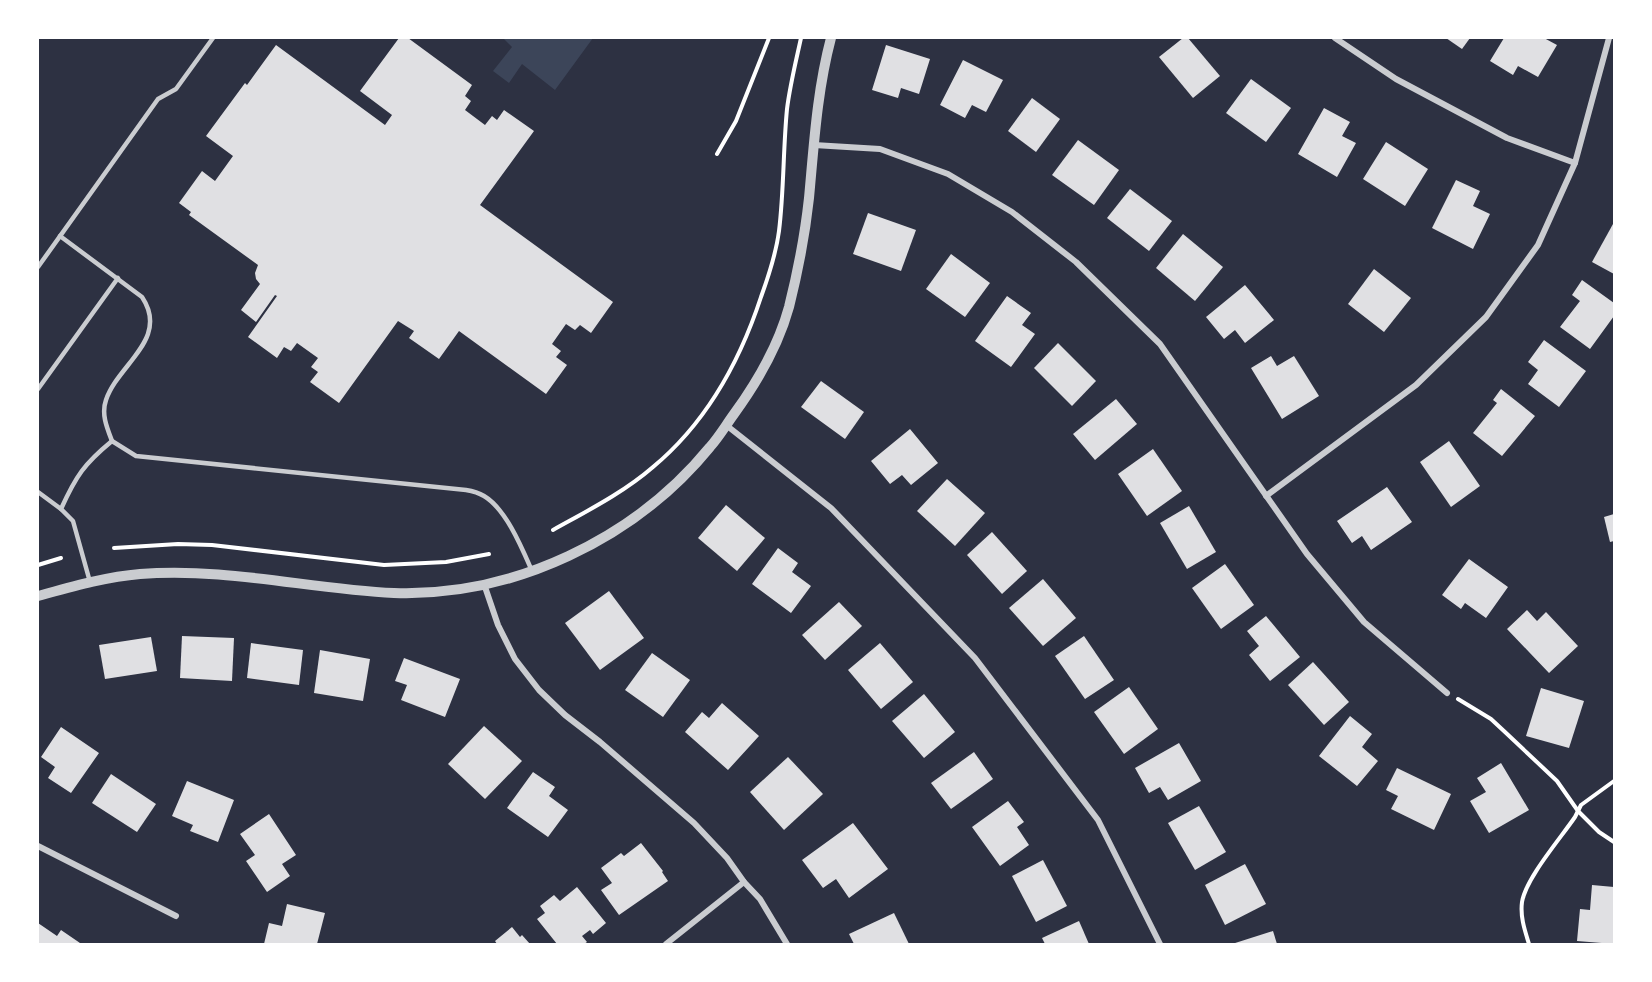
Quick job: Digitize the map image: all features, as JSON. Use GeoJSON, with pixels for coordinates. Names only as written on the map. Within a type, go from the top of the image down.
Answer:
{"type":"FeatureCollection","features":[{"type":"Feature","properties":{"kind":"street"},"geometry":{"type":"LineString","coordinates":[[38,596],[90,582],[140,574],[199,573],[258,577],[376,592],[420,594],[484,584],[532,571],[596,542],[636,517],[711,447],[759,380],[774,347],[788,310],[800,258],[809,201],[822,72],[831,38]]}},
{"type":"Feature","properties":{"kind":"street"},"geometry":{"type":"LineString","coordinates":[[1335,38],[1396,79],[1507,138],[1575,163]]}},
{"type":"Feature","properties":{"kind":"street"},"geometry":{"type":"LineString","coordinates":[[1266,496],[1416,385],[1486,317],[1538,245],[1575,163],[1609,38]]}},
{"type":"Feature","properties":{"kind":"street"},"geometry":{"type":"LineString","coordinates":[[814,145],[880,149],[948,174],[1012,212],[1076,262],[1160,344],[1307,554],[1364,622],[1447,693]]}},
{"type":"Feature","properties":{"kind":"street"},"geometry":{"type":"LineString","coordinates":[[726,425],[831,508],[975,658],[1098,820],[1160,945]]}},
{"type":"Feature","properties":{"kind":"street"},"geometry":{"type":"LineString","coordinates":[[484,584],[498,625],[515,659],[539,690],[694,823],[728,858],[744,882],[760,899],[787,945]]}},
{"type":"Feature","properties":{"kind":"street"},"geometry":{"type":"LineString","coordinates":[[38,846],[176,916]]}},
{"type":"Feature","properties":{"kind":"street"},"geometry":{"type":"LineString","coordinates":[[666,945],[744,882]]}},
{"type":"Feature","properties":{"kind":"lane"},"geometry":{"type":"LineString","coordinates":[[38,267],[158,99],[176,89],[213,38]]}},
{"type":"Feature","properties":{"kind":"lane"},"geometry":{"type":"LineString","coordinates":[[60,236],[118,278],[142,297],[148,305],[151,324],[148,337],[105,400],[104,418],[112,441],[136,456],[466,490],[484,495],[497,506],[517,538],[532,571]]}},
{"type":"Feature","properties":{"kind":"lane"},"geometry":{"type":"LineString","coordinates":[[38,389],[118,278]]}},
{"type":"Feature","properties":{"kind":"lane"},"geometry":{"type":"LineString","coordinates":[[61,509],[78,474],[89,460],[112,441]]}},
{"type":"Feature","properties":{"kind":"lane"},"geometry":{"type":"LineString","coordinates":[[38,492],[73,521],[90,582]]}},
{"type":"Feature","properties":{"kind":"path"},"geometry":{"type":"LineString","coordinates":[[717,154],[736,121],[769,38]]}},
{"type":"Feature","properties":{"kind":"path"},"geometry":{"type":"LineString","coordinates":[[553,530],[624,489],[653,467],[678,443],[704,412],[734,366],[750,332],[772,268],[778,232],[787,108],[801,38]]}},
{"type":"Feature","properties":{"kind":"path"},"geometry":{"type":"LineString","coordinates":[[114,548],[178,544],[212,545],[324,560],[384,565],[446,562],[489,554]]}},
{"type":"Feature","properties":{"kind":"path"},"geometry":{"type":"LineString","coordinates":[[38,565],[61,558]]}},
{"type":"Feature","properties":{"kind":"path"},"geometry":{"type":"LineString","coordinates":[[1447,693],[1491,719],[1500,727],[1557,781],[1578,811],[1599,832],[1614,842]]}},
{"type":"Feature","properties":{"kind":"path"},"geometry":{"type":"LineString","coordinates":[[1529,945],[1522,915],[1525,888],[1581,805],[1614,781]]}},
{"type":"Feature","properties":{"kind":"shaded area"},"geometry":{"type":"Polygon","coordinates":[[[503,38],[593,38],[555,90],[522,64],[509,83],[493,71],[512,47],[503,38]]]}},
{"type":"Feature","properties":{"kind":"building"},"geometry":{"type":"Polygon","coordinates":[[[399,38],[408,38],[472,85],[465,96],[471,101],[465,110],[485,125],[492,116],[497,120],[504,110],[534,131],[480,205],[613,302],[591,333],[580,325],[575,330],[566,324],[552,344],[561,351],[556,357],[567,365],[546,394],[459,331],[439,359],[409,338],[414,331],[398,321],[339,403],[310,382],[318,372],[311,367],[318,358],[297,343],[291,351],[284,347],[277,358],[248,337],[277,296],[275,295],[256,322],[241,310],[260,284],[255,273],[258,265],[189,215],[191,212],[179,203],[202,171],[215,181],[233,156],[206,136],[276,45],[385,125],[392,115],[360,91],[399,38]]]}},
{"type":"Feature","properties":{"kind":"building"},"geometry":{"type":"Polygon","coordinates":[[[1183,38],[1188,38],[1220,76],[1193,98],[1159,57],[1183,38]]]}},
{"type":"Feature","properties":{"kind":"building"},"geometry":{"type":"Polygon","coordinates":[[[1446,38],[1470,38],[1462,49],[1446,38]]]}},
{"type":"Feature","properties":{"kind":"building"},"geometry":{"type":"Polygon","coordinates":[[[1504,38],[1544,38],[1557,45],[1538,77],[1518,66],[1513,75],[1490,61],[1504,38]]]}},
{"type":"Feature","properties":{"kind":"building"},"geometry":{"type":"Polygon","coordinates":[[[886,45],[930,59],[919,94],[901,88],[898,98],[872,90],[886,45]]]}},
{"type":"Feature","properties":{"kind":"building"},"geometry":{"type":"Polygon","coordinates":[[[963,60],[1003,80],[986,112],[972,105],[965,118],[940,105],[963,60]]]}},
{"type":"Feature","properties":{"kind":"building"},"geometry":{"type":"Polygon","coordinates":[[[1251,79],[1291,108],[1266,142],[1226,113],[1251,79]]]}},
{"type":"Feature","properties":{"kind":"building"},"geometry":{"type":"Polygon","coordinates":[[[1032,98],[1060,119],[1036,152],[1008,131],[1032,98]]]}},
{"type":"Feature","properties":{"kind":"building"},"geometry":{"type":"Polygon","coordinates":[[[1324,108],[1350,122],[1342,136],[1356,143],[1337,177],[1298,154],[1324,108]]]}},
{"type":"Feature","properties":{"kind":"building"},"geometry":{"type":"Polygon","coordinates":[[[1078,140],[1119,170],[1094,205],[1052,175],[1078,140]]]}},
{"type":"Feature","properties":{"kind":"building"},"geometry":{"type":"Polygon","coordinates":[[[1386,142],[1428,169],[1405,206],[1363,179],[1386,142]]]}},
{"type":"Feature","properties":{"kind":"building"},"geometry":{"type":"Polygon","coordinates":[[[1456,180],[1480,191],[1473,206],[1490,214],[1473,249],[1432,228],[1456,180]]]}},
{"type":"Feature","properties":{"kind":"building"},"geometry":{"type":"Polygon","coordinates":[[[1130,189],[1172,221],[1149,251],[1107,218],[1130,189]]]}},
{"type":"Feature","properties":{"kind":"building"},"geometry":{"type":"Polygon","coordinates":[[[868,213],[916,230],[901,271],[853,254],[868,213]]]}},
{"type":"Feature","properties":{"kind":"building"},"geometry":{"type":"Polygon","coordinates":[[[1614,225],[1614,274],[1592,262],[1614,225]]]}},
{"type":"Feature","properties":{"kind":"building"},"geometry":{"type":"Polygon","coordinates":[[[1183,234],[1223,267],[1195,301],[1156,268],[1183,234]]]}},
{"type":"Feature","properties":{"kind":"building"},"geometry":{"type":"Polygon","coordinates":[[[951,254],[990,283],[965,317],[926,289],[951,254]]]}},
{"type":"Feature","properties":{"kind":"building"},"geometry":{"type":"Polygon","coordinates":[[[1374,269],[1411,298],[1384,332],[1348,304],[1374,269]]]}},
{"type":"Feature","properties":{"kind":"building"},"geometry":{"type":"Polygon","coordinates":[[[1582,280],[1614,303],[1614,316],[1590,349],[1560,327],[1580,301],[1572,295],[1582,280]]]}},
{"type":"Feature","properties":{"kind":"building"},"geometry":{"type":"Polygon","coordinates":[[[1245,285],[1274,320],[1245,343],[1235,330],[1224,339],[1206,317],[1245,285]]]}},
{"type":"Feature","properties":{"kind":"building"},"geometry":{"type":"Polygon","coordinates":[[[1007,296],[1031,313],[1022,325],[1035,334],[1011,367],[975,341],[1007,296]]]}},
{"type":"Feature","properties":{"kind":"building"},"geometry":{"type":"Polygon","coordinates":[[[1544,340],[1586,371],[1559,407],[1528,384],[1538,370],[1528,362],[1544,340]]]}},
{"type":"Feature","properties":{"kind":"building"},"geometry":{"type":"Polygon","coordinates":[[[1058,343],[1096,381],[1072,406],[1034,368],[1058,343]]]}},
{"type":"Feature","properties":{"kind":"building"},"geometry":{"type":"Polygon","coordinates":[[[1271,356],[1277,366],[1294,356],[1319,396],[1282,419],[1251,368],[1271,356]]]}},
{"type":"Feature","properties":{"kind":"building"},"geometry":{"type":"Polygon","coordinates":[[[821,381],[864,412],[845,439],[801,407],[821,381]]]}},
{"type":"Feature","properties":{"kind":"building"},"geometry":{"type":"Polygon","coordinates":[[[1501,389],[1535,416],[1502,456],[1473,433],[1497,403],[1493,400],[1501,389]]]}},
{"type":"Feature","properties":{"kind":"building"},"geometry":{"type":"Polygon","coordinates":[[[1116,399],[1137,424],[1095,460],[1073,434],[1116,399]]]}},
{"type":"Feature","properties":{"kind":"building"},"geometry":{"type":"Polygon","coordinates":[[[910,429],[938,463],[911,485],[902,475],[890,484],[871,461],[910,429]]]}},
{"type":"Feature","properties":{"kind":"building"},"geometry":{"type":"Polygon","coordinates":[[[1449,441],[1480,486],[1451,507],[1420,462],[1449,441]]]}},
{"type":"Feature","properties":{"kind":"building"},"geometry":{"type":"Polygon","coordinates":[[[1153,449],[1182,491],[1147,516],[1118,474],[1153,449]]]}},
{"type":"Feature","properties":{"kind":"building"},"geometry":{"type":"Polygon","coordinates":[[[947,479],[985,513],[955,546],[917,511],[947,479]]]}},
{"type":"Feature","properties":{"kind":"building"},"geometry":{"type":"Polygon","coordinates":[[[1387,487],[1412,522],[1371,550],[1362,536],[1352,543],[1337,521],[1387,487]]]}},
{"type":"Feature","properties":{"kind":"building"},"geometry":{"type":"Polygon","coordinates":[[[726,505],[765,538],[737,571],[698,538],[726,505]]]}},
{"type":"Feature","properties":{"kind":"building"},"geometry":{"type":"Polygon","coordinates":[[[1189,506],[1216,552],[1187,569],[1160,523],[1189,506]]]}},
{"type":"Feature","properties":{"kind":"building"},"geometry":{"type":"Polygon","coordinates":[[[1614,514],[1614,541],[1610,542],[1604,517],[1614,514]]]}},
{"type":"Feature","properties":{"kind":"building"},"geometry":{"type":"Polygon","coordinates":[[[992,532],[1027,571],[1002,594],[967,555],[992,532]]]}},
{"type":"Feature","properties":{"kind":"building"},"geometry":{"type":"Polygon","coordinates":[[[778,548],[798,563],[792,572],[811,586],[791,613],[752,584],[778,548]]]}},
{"type":"Feature","properties":{"kind":"building"},"geometry":{"type":"Polygon","coordinates":[[[1469,559],[1508,587],[1486,618],[1465,603],[1461,609],[1442,595],[1469,559]]]}},
{"type":"Feature","properties":{"kind":"building"},"geometry":{"type":"Polygon","coordinates":[[[1225,564],[1254,605],[1221,629],[1192,588],[1225,564]]]}},
{"type":"Feature","properties":{"kind":"building"},"geometry":{"type":"Polygon","coordinates":[[[1043,579],[1076,618],[1043,646],[1009,608],[1043,579]]]}},
{"type":"Feature","properties":{"kind":"building"},"geometry":{"type":"Polygon","coordinates":[[[609,591],[644,638],[600,670],[565,623],[609,591]]]}},
{"type":"Feature","properties":{"kind":"building"},"geometry":{"type":"Polygon","coordinates":[[[839,602],[862,626],[825,660],[802,635],[839,602]]]}},
{"type":"Feature","properties":{"kind":"building"},"geometry":{"type":"Polygon","coordinates":[[[1527,610],[1537,621],[1546,612],[1578,646],[1549,673],[1507,629],[1527,610]]]}},
{"type":"Feature","properties":{"kind":"building"},"geometry":{"type":"Polygon","coordinates":[[[1266,616],[1300,657],[1270,681],[1249,655],[1259,646],[1247,631],[1266,616]]]}},
{"type":"Feature","properties":{"kind":"building"},"geometry":{"type":"Polygon","coordinates":[[[182,636],[234,638],[232,681],[180,678],[182,636]]]}},
{"type":"Feature","properties":{"kind":"building"},"geometry":{"type":"Polygon","coordinates":[[[1084,636],[1114,680],[1085,699],[1055,656],[1084,636]]]}},
{"type":"Feature","properties":{"kind":"building"},"geometry":{"type":"Polygon","coordinates":[[[151,637],[157,671],[105,679],[99,645],[151,637]]]}},
{"type":"Feature","properties":{"kind":"building"},"geometry":{"type":"Polygon","coordinates":[[[251,643],[303,650],[299,685],[247,678],[251,643]]]}},
{"type":"Feature","properties":{"kind":"building"},"geometry":{"type":"Polygon","coordinates":[[[880,643],[913,682],[881,709],[848,670],[880,643]]]}},
{"type":"Feature","properties":{"kind":"building"},"geometry":{"type":"Polygon","coordinates":[[[320,650],[370,659],[363,701],[314,693],[320,650]]]}},
{"type":"Feature","properties":{"kind":"building"},"geometry":{"type":"Polygon","coordinates":[[[652,653],[690,680],[663,717],[625,690],[652,653]]]}},
{"type":"Feature","properties":{"kind":"building"},"geometry":{"type":"Polygon","coordinates":[[[404,658],[460,679],[445,717],[401,700],[407,685],[395,681],[404,658]]]}},
{"type":"Feature","properties":{"kind":"building"},"geometry":{"type":"Polygon","coordinates":[[[1313,662],[1349,702],[1324,725],[1288,685],[1313,662]]]}},
{"type":"Feature","properties":{"kind":"building"},"geometry":{"type":"Polygon","coordinates":[[[1129,687],[1158,729],[1124,754],[1094,712],[1129,687]]]}},
{"type":"Feature","properties":{"kind":"building"},"geometry":{"type":"Polygon","coordinates":[[[1541,688],[1584,701],[1569,748],[1526,736],[1541,688]]]}},
{"type":"Feature","properties":{"kind":"building"},"geometry":{"type":"Polygon","coordinates":[[[924,694],[955,732],[924,758],[892,721],[924,694]]]}},
{"type":"Feature","properties":{"kind":"building"},"geometry":{"type":"Polygon","coordinates":[[[722,703],[759,736],[728,770],[685,732],[702,712],[709,718],[722,703]]]}},
{"type":"Feature","properties":{"kind":"building"},"geometry":{"type":"Polygon","coordinates":[[[1350,716],[1372,734],[1362,747],[1378,761],[1357,786],[1319,756],[1350,716]]]}},
{"type":"Feature","properties":{"kind":"building"},"geometry":{"type":"Polygon","coordinates":[[[484,726],[522,761],[485,799],[448,764],[484,726]]]}},
{"type":"Feature","properties":{"kind":"building"},"geometry":{"type":"Polygon","coordinates":[[[61,727],[99,753],[71,793],[48,778],[55,767],[41,757],[61,727]]]}},
{"type":"Feature","properties":{"kind":"building"},"geometry":{"type":"Polygon","coordinates":[[[1179,743],[1201,781],[1168,800],[1160,787],[1149,793],[1135,768],[1179,743]]]}},
{"type":"Feature","properties":{"kind":"building"},"geometry":{"type":"Polygon","coordinates":[[[974,752],[993,779],[951,809],[931,783],[974,752]]]}},
{"type":"Feature","properties":{"kind":"building"},"geometry":{"type":"Polygon","coordinates":[[[788,757],[823,794],[784,830],[750,792],[788,757]]]}},
{"type":"Feature","properties":{"kind":"building"},"geometry":{"type":"Polygon","coordinates":[[[1501,763],[1529,810],[1489,833],[1470,801],[1486,792],[1477,778],[1501,763]]]}},
{"type":"Feature","properties":{"kind":"building"},"geometry":{"type":"Polygon","coordinates":[[[1397,768],[1451,794],[1434,830],[1391,809],[1398,796],[1386,790],[1397,768]]]}},
{"type":"Feature","properties":{"kind":"building"},"geometry":{"type":"Polygon","coordinates":[[[533,772],[555,787],[549,796],[568,810],[548,837],[507,808],[533,772]]]}},
{"type":"Feature","properties":{"kind":"building"},"geometry":{"type":"Polygon","coordinates":[[[111,774],[156,804],[137,832],[92,803],[111,774]]]}},
{"type":"Feature","properties":{"kind":"building"},"geometry":{"type":"Polygon","coordinates":[[[187,781],[234,800],[218,842],[190,831],[193,825],[172,816],[187,781]]]}},
{"type":"Feature","properties":{"kind":"building"},"geometry":{"type":"Polygon","coordinates":[[[1008,801],[1024,822],[1017,827],[1029,845],[1000,866],[972,827],[1008,801]]]}},
{"type":"Feature","properties":{"kind":"building"},"geometry":{"type":"Polygon","coordinates":[[[1199,806],[1226,852],[1195,870],[1168,823],[1199,806]]]}},
{"type":"Feature","properties":{"kind":"building"},"geometry":{"type":"Polygon","coordinates":[[[269,814],[296,855],[282,864],[290,876],[267,892],[246,861],[255,855],[240,834],[269,814]]]}},
{"type":"Feature","properties":{"kind":"building"},"geometry":{"type":"Polygon","coordinates":[[[853,823],[888,869],[849,898],[836,879],[823,888],[802,860],[853,823]]]}},
{"type":"Feature","properties":{"kind":"building"},"geometry":{"type":"Polygon","coordinates":[[[641,843],[668,881],[619,915],[601,890],[612,883],[601,868],[621,853],[624,856],[641,843]]]}},
{"type":"Feature","properties":{"kind":"building"},"geometry":{"type":"Polygon","coordinates":[[[1043,860],[1067,906],[1036,922],[1012,876],[1043,860]]]}},
{"type":"Feature","properties":{"kind":"building"},"geometry":{"type":"Polygon","coordinates":[[[1245,864],[1266,904],[1225,925],[1205,885],[1245,864]]]}},
{"type":"Feature","properties":{"kind":"building"},"geometry":{"type":"Polygon","coordinates":[[[1592,885],[1614,887],[1614,944],[1577,941],[1580,909],[1590,910],[1592,885]]]}},
{"type":"Feature","properties":{"kind":"building"},"geometry":{"type":"Polygon","coordinates":[[[577,887],[606,923],[593,934],[590,930],[582,936],[587,942],[584,944],[557,944],[537,919],[545,913],[540,906],[554,895],[560,901],[577,887]]]}},
{"type":"Feature","properties":{"kind":"building"},"geometry":{"type":"Polygon","coordinates":[[[287,904],[325,913],[317,944],[264,944],[269,923],[282,926],[287,904]]]}},
{"type":"Feature","properties":{"kind":"building"},"geometry":{"type":"Polygon","coordinates":[[[894,913],[909,944],[854,944],[849,934],[894,913]]]}},
{"type":"Feature","properties":{"kind":"building"},"geometry":{"type":"Polygon","coordinates":[[[1079,921],[1089,944],[1045,944],[1042,938],[1079,921]]]}},
{"type":"Feature","properties":{"kind":"building"},"geometry":{"type":"Polygon","coordinates":[[[38,923],[57,936],[61,930],[80,943],[38,944],[38,923]]]}},
{"type":"Feature","properties":{"kind":"building"},"geometry":{"type":"Polygon","coordinates":[[[512,927],[530,944],[497,944],[495,941],[512,927]]]}},
{"type":"Feature","properties":{"kind":"building"},"geometry":{"type":"Polygon","coordinates":[[[1273,931],[1277,944],[1232,944],[1273,931]]]}}]}
